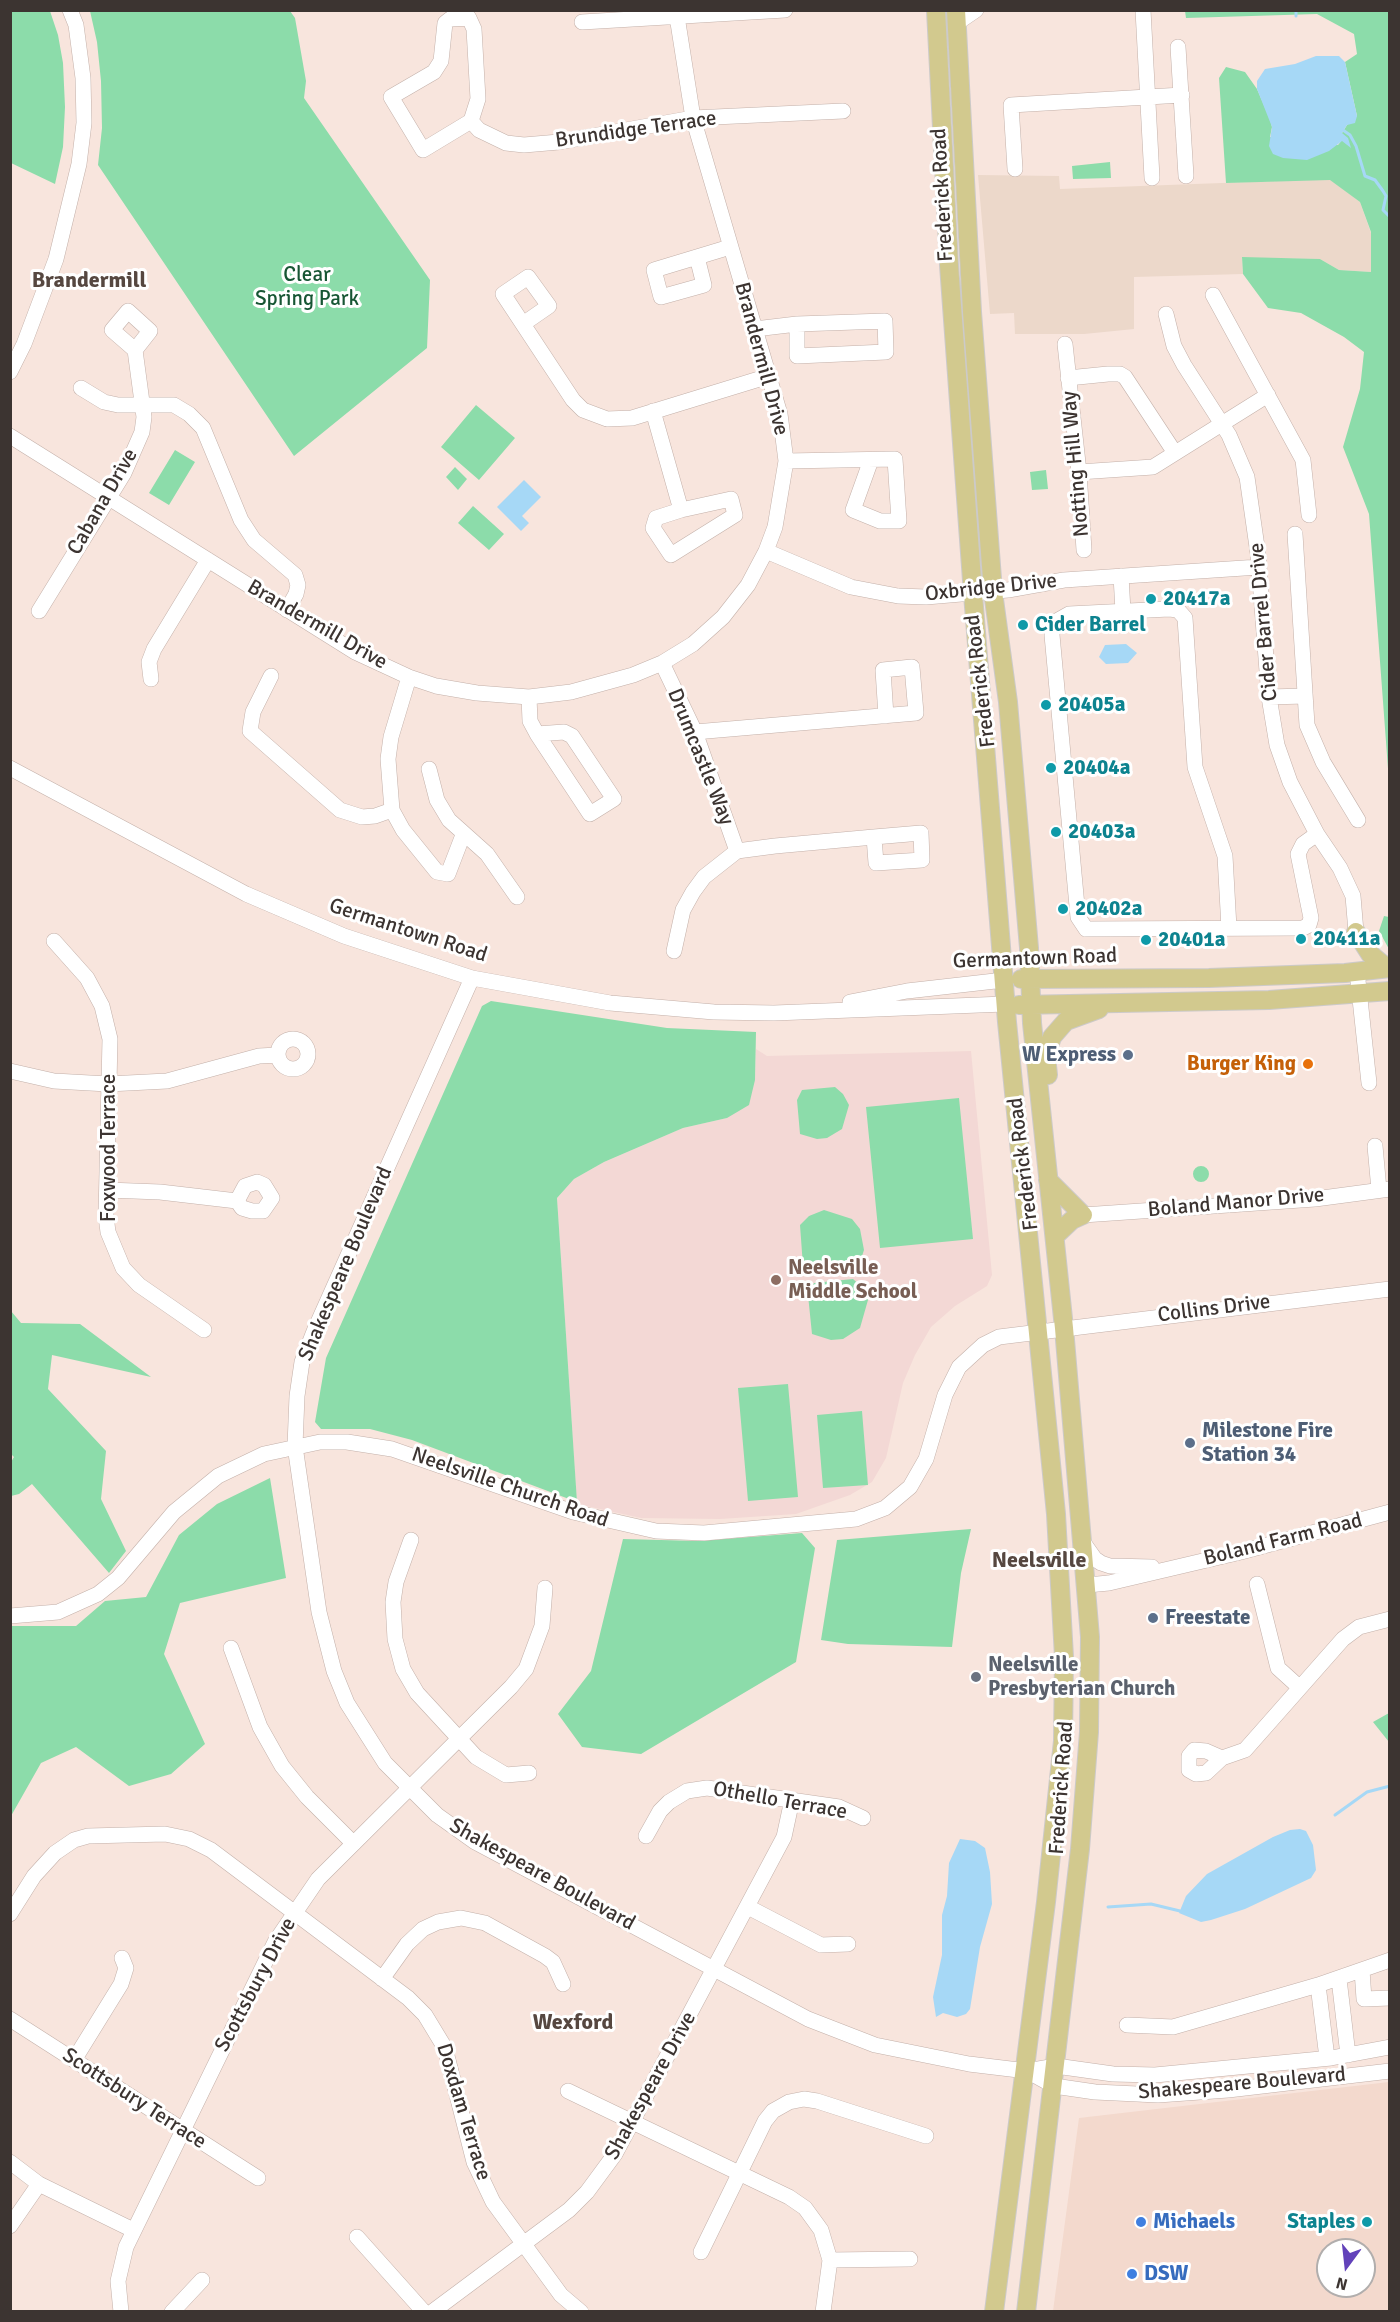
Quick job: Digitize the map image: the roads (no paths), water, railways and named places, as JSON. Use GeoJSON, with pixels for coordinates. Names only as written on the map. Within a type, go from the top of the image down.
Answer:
{"type":"FeatureCollection","features":[{"type":"Feature","properties":{"kind":"main road","name":"Frederick Road"},"geometry":{"type":"LineString","coordinates":[[936,10],[949,265],[973,594],[1005,1004],[1056,1514],[1064,1657],[1063,1741],[1027,2071],[994,2312]]}},
{"type":"Feature","properties":{"kind":"main road","name":"Frederick Road"},"geometry":{"type":"LineString","coordinates":[[957,17],[973,323],[993,592],[1008,702],[1040,1115],[1055,1236],[1087,1585],[1090,1705],[1087,1776],[1054,2086],[1026,2312]]}},
{"type":"Feature","properties":{"kind":"main road"},"geometry":{"type":"LineString","coordinates":[[1356,932],[1370,954],[1388,968]]}},
{"type":"Feature","properties":{"kind":"main road"},"geometry":{"type":"LineString","coordinates":[[1356,932],[1357,971]]}},
{"type":"Feature","properties":{"kind":"main road","name":"Germantown Road"},"geometry":{"type":"LineString","coordinates":[[1004,980],[1209,978],[1388,968]]}},
{"type":"Feature","properties":{"kind":"main road","name":"Germantown Road"},"geometry":{"type":"LineString","coordinates":[[1005,1004],[1269,1000],[1389,992]]}},
{"type":"Feature","properties":{"kind":"main road"},"geometry":{"type":"LineString","coordinates":[[1040,1115],[1049,1088],[1046,1056],[1052,1037],[1066,1021],[1115,1004]]}},
{"type":"Feature","properties":{"kind":"main road"},"geometry":{"type":"LineString","coordinates":[[1048,1180],[1083,1215],[1072,1220],[1055,1236]]}},
{"type":"Feature","properties":{"kind":"main road"},"geometry":{"type":"LineString","coordinates":[[1056,1514],[1063,1527],[1072,1566],[1078,1577],[1087,1585]]}},
{"type":"Feature","properties":{"kind":"street"},"geometry":{"type":"LineString","coordinates":[[10,372],[24,345],[56,260],[79,164],[84,123],[83,78],[75,25],[70,10]]}},
{"type":"Feature","properties":{"kind":"street"},"geometry":{"type":"LineString","coordinates":[[582,22],[676,13],[785,10]]}},
{"type":"Feature","properties":{"kind":"street"},"geometry":{"type":"LineString","coordinates":[[957,17],[976,10]]}},
{"type":"Feature","properties":{"kind":"street"},"geometry":{"type":"LineString","coordinates":[[1143,10],[1152,178]]}},
{"type":"Feature","properties":{"kind":"street","name":"Brandermill Drive"},"geometry":{"type":"LineString","coordinates":[[10,436],[355,652],[409,677],[477,693],[529,697],[601,686],[662,663],[693,644],[723,617],[748,585],[766,550],[775,527],[786,461],[780,414],[693,118],[676,13]]}},
{"type":"Feature","properties":{"kind":"street"},"geometry":{"type":"LineString","coordinates":[[469,18],[474,29],[478,99],[471,121],[423,150],[392,97],[434,72],[441,61],[445,22],[450,19],[469,18]]}},
{"type":"Feature","properties":{"kind":"street"},"geometry":{"type":"LineString","coordinates":[[1178,47],[1186,176]]}},
{"type":"Feature","properties":{"kind":"street"},"geometry":{"type":"LineString","coordinates":[[1015,169],[1011,105],[1182,95]]}},
{"type":"Feature","properties":{"kind":"street","name":"Brundidge Terrace"},"geometry":{"type":"LineString","coordinates":[[471,121],[491,137],[506,143],[524,145],[625,132],[693,118],[843,111]]}},
{"type":"Feature","properties":{"kind":"street"},"geometry":{"type":"LineString","coordinates":[[697,257],[730,247]]}},
{"type":"Feature","properties":{"kind":"street"},"geometry":{"type":"LineString","coordinates":[[1213,295],[1303,460],[1310,515]]}},
{"type":"Feature","properties":{"kind":"street","name":"Cider Barrel Drive"},"geometry":{"type":"LineString","coordinates":[[1166,314],[1174,346],[1222,424],[1247,477],[1260,567],[1269,697],[1276,744],[1290,782],[1317,834],[1333,856],[1353,896],[1356,932]]}},
{"type":"Feature","properties":{"kind":"street"},"geometry":{"type":"LineString","coordinates":[[755,329],[797,324],[885,321],[886,352],[797,356],[797,324]]}},
{"type":"Feature","properties":{"kind":"street"},"geometry":{"type":"LineString","coordinates":[[523,324],[573,400],[583,410],[595,415],[619,420],[769,376]]}},
{"type":"Feature","properties":{"kind":"street","name":"Notting Hill Way"},"geometry":{"type":"LineString","coordinates":[[1065,344],[1079,472],[1084,550]]}},
{"type":"Feature","properties":{"kind":"street","name":"Cabana Drive"},"geometry":{"type":"LineString","coordinates":[[39,611],[134,454],[142,432],[142,405],[135,350]]}},
{"type":"Feature","properties":{"kind":"street","name":"Notting Hill Way"},"geometry":{"type":"LineString","coordinates":[[1068,378],[1108,374],[1120,374],[1125,377],[1175,453]]}},
{"type":"Feature","properties":{"kind":"street"},"geometry":{"type":"LineString","coordinates":[[81,388],[104,402],[118,405],[174,405],[189,414],[203,428],[241,520],[254,540],[295,575],[298,585],[297,594],[287,610]]}},
{"type":"Feature","properties":{"kind":"street"},"geometry":{"type":"LineString","coordinates":[[1079,472],[1153,467],[1268,395]]}},
{"type":"Feature","properties":{"kind":"street"},"geometry":{"type":"LineString","coordinates":[[653,411],[681,510]]}},
{"type":"Feature","properties":{"kind":"street"},"geometry":{"type":"LineString","coordinates":[[786,461],[871,460]]}},
{"type":"Feature","properties":{"kind":"street"},"geometry":{"type":"LineString","coordinates":[[731,499],[735,515],[671,555],[653,528],[656,518],[681,510],[731,499]]}},
{"type":"Feature","properties":{"kind":"street"},"geometry":{"type":"LineString","coordinates":[[1295,534],[1307,725],[1323,762],[1358,820]]}},
{"type":"Feature","properties":{"kind":"street","name":"Oxbridge Drive"},"geometry":{"type":"LineString","coordinates":[[766,550],[824,576],[874,592],[926,597],[993,592],[1064,580],[1260,567]]}},
{"type":"Feature","properties":{"kind":"street"},"geometry":{"type":"LineString","coordinates":[[151,679],[149,662],[154,649],[208,560]]}},
{"type":"Feature","properties":{"kind":"street"},"geometry":{"type":"LineString","coordinates":[[1121,576],[1123,611]]}},
{"type":"Feature","properties":{"kind":"street"},"geometry":{"type":"LineString","coordinates":[[1229,928],[1225,856],[1195,767],[1185,618],[1178,610],[1123,611],[1069,614],[1053,623],[1052,635],[1080,924],[1086,929],[1099,931],[1303,928],[1309,925],[1309,905],[1298,866],[1298,854],[1303,844],[1317,834]]}},
{"type":"Feature","properties":{"kind":"street","name":"Drumcastle Way"},"geometry":{"type":"LineString","coordinates":[[662,663],[695,732],[737,851]]}},
{"type":"Feature","properties":{"kind":"street"},"geometry":{"type":"LineString","coordinates":[[271,676],[253,712],[250,731],[340,810],[362,817],[375,816],[392,810]]}},
{"type":"Feature","properties":{"kind":"street"},"geometry":{"type":"LineString","coordinates":[[409,677],[391,737],[388,759],[392,810],[403,830],[437,872],[448,874],[463,835]]}},
{"type":"Feature","properties":{"kind":"street"},"geometry":{"type":"LineString","coordinates":[[1269,697],[1305,696]]}},
{"type":"Feature","properties":{"kind":"street"},"geometry":{"type":"LineString","coordinates":[[529,697],[530,722],[537,734],[590,814],[614,799],[572,736],[564,732],[537,734]]}},
{"type":"Feature","properties":{"kind":"street"},"geometry":{"type":"LineString","coordinates":[[695,732],[886,716]]}},
{"type":"Feature","properties":{"kind":"street","name":"Germantown Road"},"geometry":{"type":"LineString","coordinates":[[10,768],[246,894],[344,936],[472,978],[610,1003],[672,1009],[774,1013],[828,1009],[1005,1004]]}},
{"type":"Feature","properties":{"kind":"street"},"geometry":{"type":"LineString","coordinates":[[429,769],[437,800],[463,835],[486,854],[517,897]]}},
{"type":"Feature","properties":{"kind":"street"},"geometry":{"type":"LineString","coordinates":[[674,951],[683,909],[693,892],[704,877],[737,851],[874,837]]}},
{"type":"Feature","properties":{"kind":"street","name":"Foxwood Terrace"},"geometry":{"type":"LineString","coordinates":[[54,940],[87,978],[102,1006],[110,1040],[108,1232],[123,1268],[139,1285],[204,1330]]}},
{"type":"Feature","properties":{"kind":"street"},"geometry":{"type":"LineString","coordinates":[[1357,971],[1369,1083]]}},
{"type":"Feature","properties":{"kind":"street","name":"Shakespeare Boulevard"},"geometry":{"type":"LineString","coordinates":[[472,978],[315,1329],[303,1362],[297,1395],[295,1446],[319,1612],[334,1671],[347,1703],[364,1734],[385,1762],[436,1815],[475,1842],[808,2019],[875,2045],[969,2064],[1027,2071],[1056,2066],[1113,2074],[1155,2075],[1328,2058],[1389,2047]]}},
{"type":"Feature","properties":{"kind":"street","name":"Germantown Road"},"geometry":{"type":"LineString","coordinates":[[828,1009],[907,991],[1004,980]]}},
{"type":"Feature","properties":{"kind":"street"},"geometry":{"type":"LineString","coordinates":[[10,1071],[54,1081],[108,1084],[166,1081],[259,1056],[278,1055]]}},
{"type":"Feature","properties":{"kind":"street"},"geometry":{"type":"LineString","coordinates":[[1374,1146],[1384,1189]]}},
{"type":"Feature","properties":{"kind":"street","name":"Boland Manor Drive"},"geometry":{"type":"LineString","coordinates":[[1083,1215],[1315,1199],[1384,1189]]}},
{"type":"Feature","properties":{"kind":"street"},"geometry":{"type":"LineString","coordinates":[[107,1190],[160,1192],[237,1201]]}},
{"type":"Feature","properties":{"kind":"street","name":"Collins Drive"},"geometry":{"type":"LineString","coordinates":[[1039,1331],[1389,1289]]}},
{"type":"Feature","properties":{"kind":"street","name":"Neelsville Church Road"},"geometry":{"type":"LineString","coordinates":[[10,1616],[58,1612],[98,1594],[118,1578],[174,1512],[198,1491],[236,1466],[264,1454],[295,1446],[347,1442],[392,1449],[573,1512],[656,1531],[704,1533],[856,1519],[885,1508],[910,1487],[926,1459],[952,1379],[969,1356],[999,1337],[1039,1331]]}},
{"type":"Feature","properties":{"kind":"street","name":"Boland Farm Road"},"geometry":{"type":"LineString","coordinates":[[1087,1585],[1109,1583],[1241,1552],[1389,1512]]}},
{"type":"Feature","properties":{"kind":"street"},"geometry":{"type":"LineString","coordinates":[[411,1540],[396,1582],[393,1602],[395,1639],[404,1669],[417,1693],[476,1757],[506,1775],[529,1773]]}},
{"type":"Feature","properties":{"kind":"street","name":"Boland Farm Road"},"geometry":{"type":"LineString","coordinates":[[1083,1542],[1095,1559],[1110,1566],[1176,1566]]}},
{"type":"Feature","properties":{"kind":"street"},"geometry":{"type":"LineString","coordinates":[[1257,1584],[1278,1668],[1299,1687]]}},
{"type":"Feature","properties":{"kind":"street","name":"Scottsbury Drive"},"geometry":{"type":"LineString","coordinates":[[121,2312],[118,2281],[126,2247],[133,2230],[275,1942],[293,1912],[318,1879],[511,1687],[526,1669],[542,1626],[545,1588]]}},
{"type":"Feature","properties":{"kind":"street"},"geometry":{"type":"LineString","coordinates":[[1222,1758],[1245,1750],[1343,1639],[1359,1627],[1389,1619]]}},
{"type":"Feature","properties":{"kind":"street"},"geometry":{"type":"LineString","coordinates":[[231,1648],[260,1727],[282,1766],[307,1797],[353,1843]]}},
{"type":"Feature","properties":{"kind":"street","name":"Othello Terrace"},"geometry":{"type":"LineString","coordinates":[[646,1836],[660,1811],[669,1802],[687,1791],[707,1788],[839,1807],[854,1812],[862,1818]]}},
{"type":"Feature","properties":{"kind":"street","name":"Shakespeare Drive"},"geometry":{"type":"LineString","coordinates":[[432,2312],[568,2210],[587,2192],[615,2154],[784,1837],[792,1800]]}},
{"type":"Feature","properties":{"kind":"street"},"geometry":{"type":"LineString","coordinates":[[10,1914],[34,1876],[55,1853],[74,1840],[88,1836],[165,1834],[189,1839],[211,1850],[293,1912]]}},
{"type":"Feature","properties":{"kind":"street"},"geometry":{"type":"LineString","coordinates":[[748,1907],[821,1945],[848,1944]]}},
{"type":"Feature","properties":{"kind":"street","name":"Doxdam Terrace"},"geometry":{"type":"LineString","coordinates":[[293,1912],[408,1998],[425,2015],[445,2048],[474,2162],[494,2202],[522,2245],[561,2295],[581,2312]]}},
{"type":"Feature","properties":{"kind":"street"},"geometry":{"type":"LineString","coordinates":[[382,1978],[407,1944],[423,1929],[438,1922],[461,1918],[485,1923],[545,1956],[553,1962],[563,1984]]}},
{"type":"Feature","properties":{"kind":"street"},"geometry":{"type":"LineString","coordinates":[[74,2060],[121,1984],[126,1968],[122,1958]]}},
{"type":"Feature","properties":{"kind":"street"},"geometry":{"type":"LineString","coordinates":[[1127,2025],[1173,2027],[1339,1979],[1389,1960]]}},
{"type":"Feature","properties":{"kind":"street"},"geometry":{"type":"LineString","coordinates":[[1362,1970],[1364,1999],[1389,1998]]}},
{"type":"Feature","properties":{"kind":"street"},"geometry":{"type":"LineString","coordinates":[[1339,1979],[1348,2055]]}},
{"type":"Feature","properties":{"kind":"street"},"geometry":{"type":"LineString","coordinates":[[1318,1985],[1328,2058]]}},
{"type":"Feature","properties":{"kind":"street","name":"Scottsbury Terrace"},"geometry":{"type":"LineString","coordinates":[[10,2019],[258,2178]]}},
{"type":"Feature","properties":{"kind":"street","name":"Shakespeare Boulevard"},"geometry":{"type":"LineString","coordinates":[[1027,2071],[1054,2086],[1134,2095],[1181,2094],[1389,2070]]}},
{"type":"Feature","properties":{"kind":"street"},"geometry":{"type":"LineString","coordinates":[[568,2091],[739,2173],[805,2208],[821,2230],[830,2260],[823,2312]]}},
{"type":"Feature","properties":{"kind":"street"},"geometry":{"type":"LineString","coordinates":[[701,2252],[765,2121],[772,2111],[789,2102],[804,2099],[817,2101],[926,2136]]}},
{"type":"Feature","properties":{"kind":"street"},"geometry":{"type":"LineString","coordinates":[[10,2162],[39,2184],[133,2230]]}},
{"type":"Feature","properties":{"kind":"street"},"geometry":{"type":"LineString","coordinates":[[10,2226],[39,2184]]}},
{"type":"Feature","properties":{"kind":"street"},"geometry":{"type":"LineString","coordinates":[[357,2237],[424,2312]]}},
{"type":"Feature","properties":{"kind":"street"},"geometry":{"type":"LineString","coordinates":[[830,2260],[910,2259]]}},
{"type":"Feature","properties":{"kind":"street"},"geometry":{"type":"LineString","coordinates":[[172,2312],[202,2280]]}},
{"type":"Feature","properties":{"kind":"water"},"geometry":{"type":"Polygon","coordinates":[[[1316,56],[1339,56],[1345,62],[1357,116],[1355,123],[1347,125],[1342,133],[1348,138],[1351,148],[1342,141],[1329,151],[1307,160],[1283,158],[1273,154],[1269,146],[1272,127],[1257,89],[1257,81],[1265,69],[1295,64],[1316,56]]]}},
{"type":"Feature","properties":{"kind":"water"},"geometry":{"type":"Polygon","coordinates":[[[524,480],[541,497],[522,516],[529,523],[521,531],[497,507],[524,480]]]}},
{"type":"Feature","properties":{"kind":"water"},"geometry":{"type":"Polygon","coordinates":[[[1126,644],[1137,653],[1128,663],[1106,664],[1099,657],[1105,645],[1126,644]]]}},
{"type":"Feature","properties":{"kind":"water"},"geometry":{"type":"Polygon","coordinates":[[[1290,1830],[1306,1831],[1313,1845],[1316,1870],[1311,1878],[1245,1909],[1211,1920],[1201,1922],[1179,1913],[1186,1896],[1207,1874],[1273,1837],[1290,1830]]]}},
{"type":"Feature","properties":{"kind":"water"},"geometry":{"type":"Polygon","coordinates":[[[960,1839],[975,1841],[985,1848],[990,1872],[992,1904],[980,1947],[970,2009],[966,2014],[957,2017],[943,2013],[936,2017],[933,1997],[942,1955],[942,1915],[947,1896],[949,1863],[960,1839]]]}},
{"type":"Feature","properties":{"kind":"waterway"},"geometry":{"type":"LineString","coordinates":[[1296,10],[1296,16]]}},
{"type":"Feature","properties":{"kind":"waterway"},"geometry":{"type":"LineString","coordinates":[[1340,128],[1350,135],[1356,146],[1365,176],[1375,180],[1386,196],[1383,210],[1390,217]]}},
{"type":"Feature","properties":{"kind":"waterway"},"geometry":{"type":"LineString","coordinates":[[1335,1815],[1367,1792],[1390,1786]]}},
{"type":"Feature","properties":{"kind":"waterway"},"geometry":{"type":"LineString","coordinates":[[1108,1907],[1151,1904],[1180,1911]]}},
{"type":"Feature","properties":{"kind":"place","name":"20417a"},"geometry":{"type":"Point","coordinates":[1151,599]}},
{"type":"Feature","properties":{"kind":"place","name":"Cider Barrel"},"geometry":{"type":"Point","coordinates":[1023,625]}},
{"type":"Feature","properties":{"kind":"place","name":"20405a"},"geometry":{"type":"Point","coordinates":[1046,705]}},
{"type":"Feature","properties":{"kind":"place","name":"20404a"},"geometry":{"type":"Point","coordinates":[1051,768]}},
{"type":"Feature","properties":{"kind":"place","name":"20403a"},"geometry":{"type":"Point","coordinates":[1056,832]}},
{"type":"Feature","properties":{"kind":"place","name":"20402a"},"geometry":{"type":"Point","coordinates":[1063,909]}},
{"type":"Feature","properties":{"kind":"place","name":"20411a"},"geometry":{"type":"Point","coordinates":[1301,939]}},
{"type":"Feature","properties":{"kind":"place","name":"20401a"},"geometry":{"type":"Point","coordinates":[1146,940]}},
{"type":"Feature","properties":{"kind":"place","name":"W Express"},"geometry":{"type":"Point","coordinates":[1128,1055]}},
{"type":"Feature","properties":{"kind":"place","name":"Burger King"},"geometry":{"type":"Point","coordinates":[1308,1064]}},
{"type":"Feature","properties":{"kind":"place","name":"Neelsville Middle School"},"geometry":{"type":"Point","coordinates":[776,1280]}},
{"type":"Feature","properties":{"kind":"place","name":"Milestone Fire Station 34"},"geometry":{"type":"Point","coordinates":[1190,1443]}},
{"type":"Feature","properties":{"kind":"place","name":"Freestate"},"geometry":{"type":"Point","coordinates":[1153,1618]}},
{"type":"Feature","properties":{"kind":"place","name":"Neelsville Presbyterian Church"},"geometry":{"type":"Point","coordinates":[976,1677]}},
{"type":"Feature","properties":{"kind":"place","name":"Michaels"},"geometry":{"type":"Point","coordinates":[1141,2222]}},
{"type":"Feature","properties":{"kind":"place","name":"Staples"},"geometry":{"type":"Point","coordinates":[1367,2222]}},
{"type":"Feature","properties":{"kind":"place","name":"DSW"},"geometry":{"type":"Point","coordinates":[1132,2274]}},
{"type":"Feature","properties":{"kind":"district","name":"Brandermill"},"geometry":{"type":"Point","coordinates":[89,281]}},
{"type":"Feature","properties":{"kind":"district","name":"Neelsville"},"geometry":{"type":"Point","coordinates":[1039,1561]}},
{"type":"Feature","properties":{"kind":"district","name":"Wexford"},"geometry":{"type":"Point","coordinates":[573,2023]}},
{"type":"Feature","properties":{"kind":"park label","name":"Clear Spring Park"},"geometry":{"type":"Point","coordinates":[307,287]}}]}
